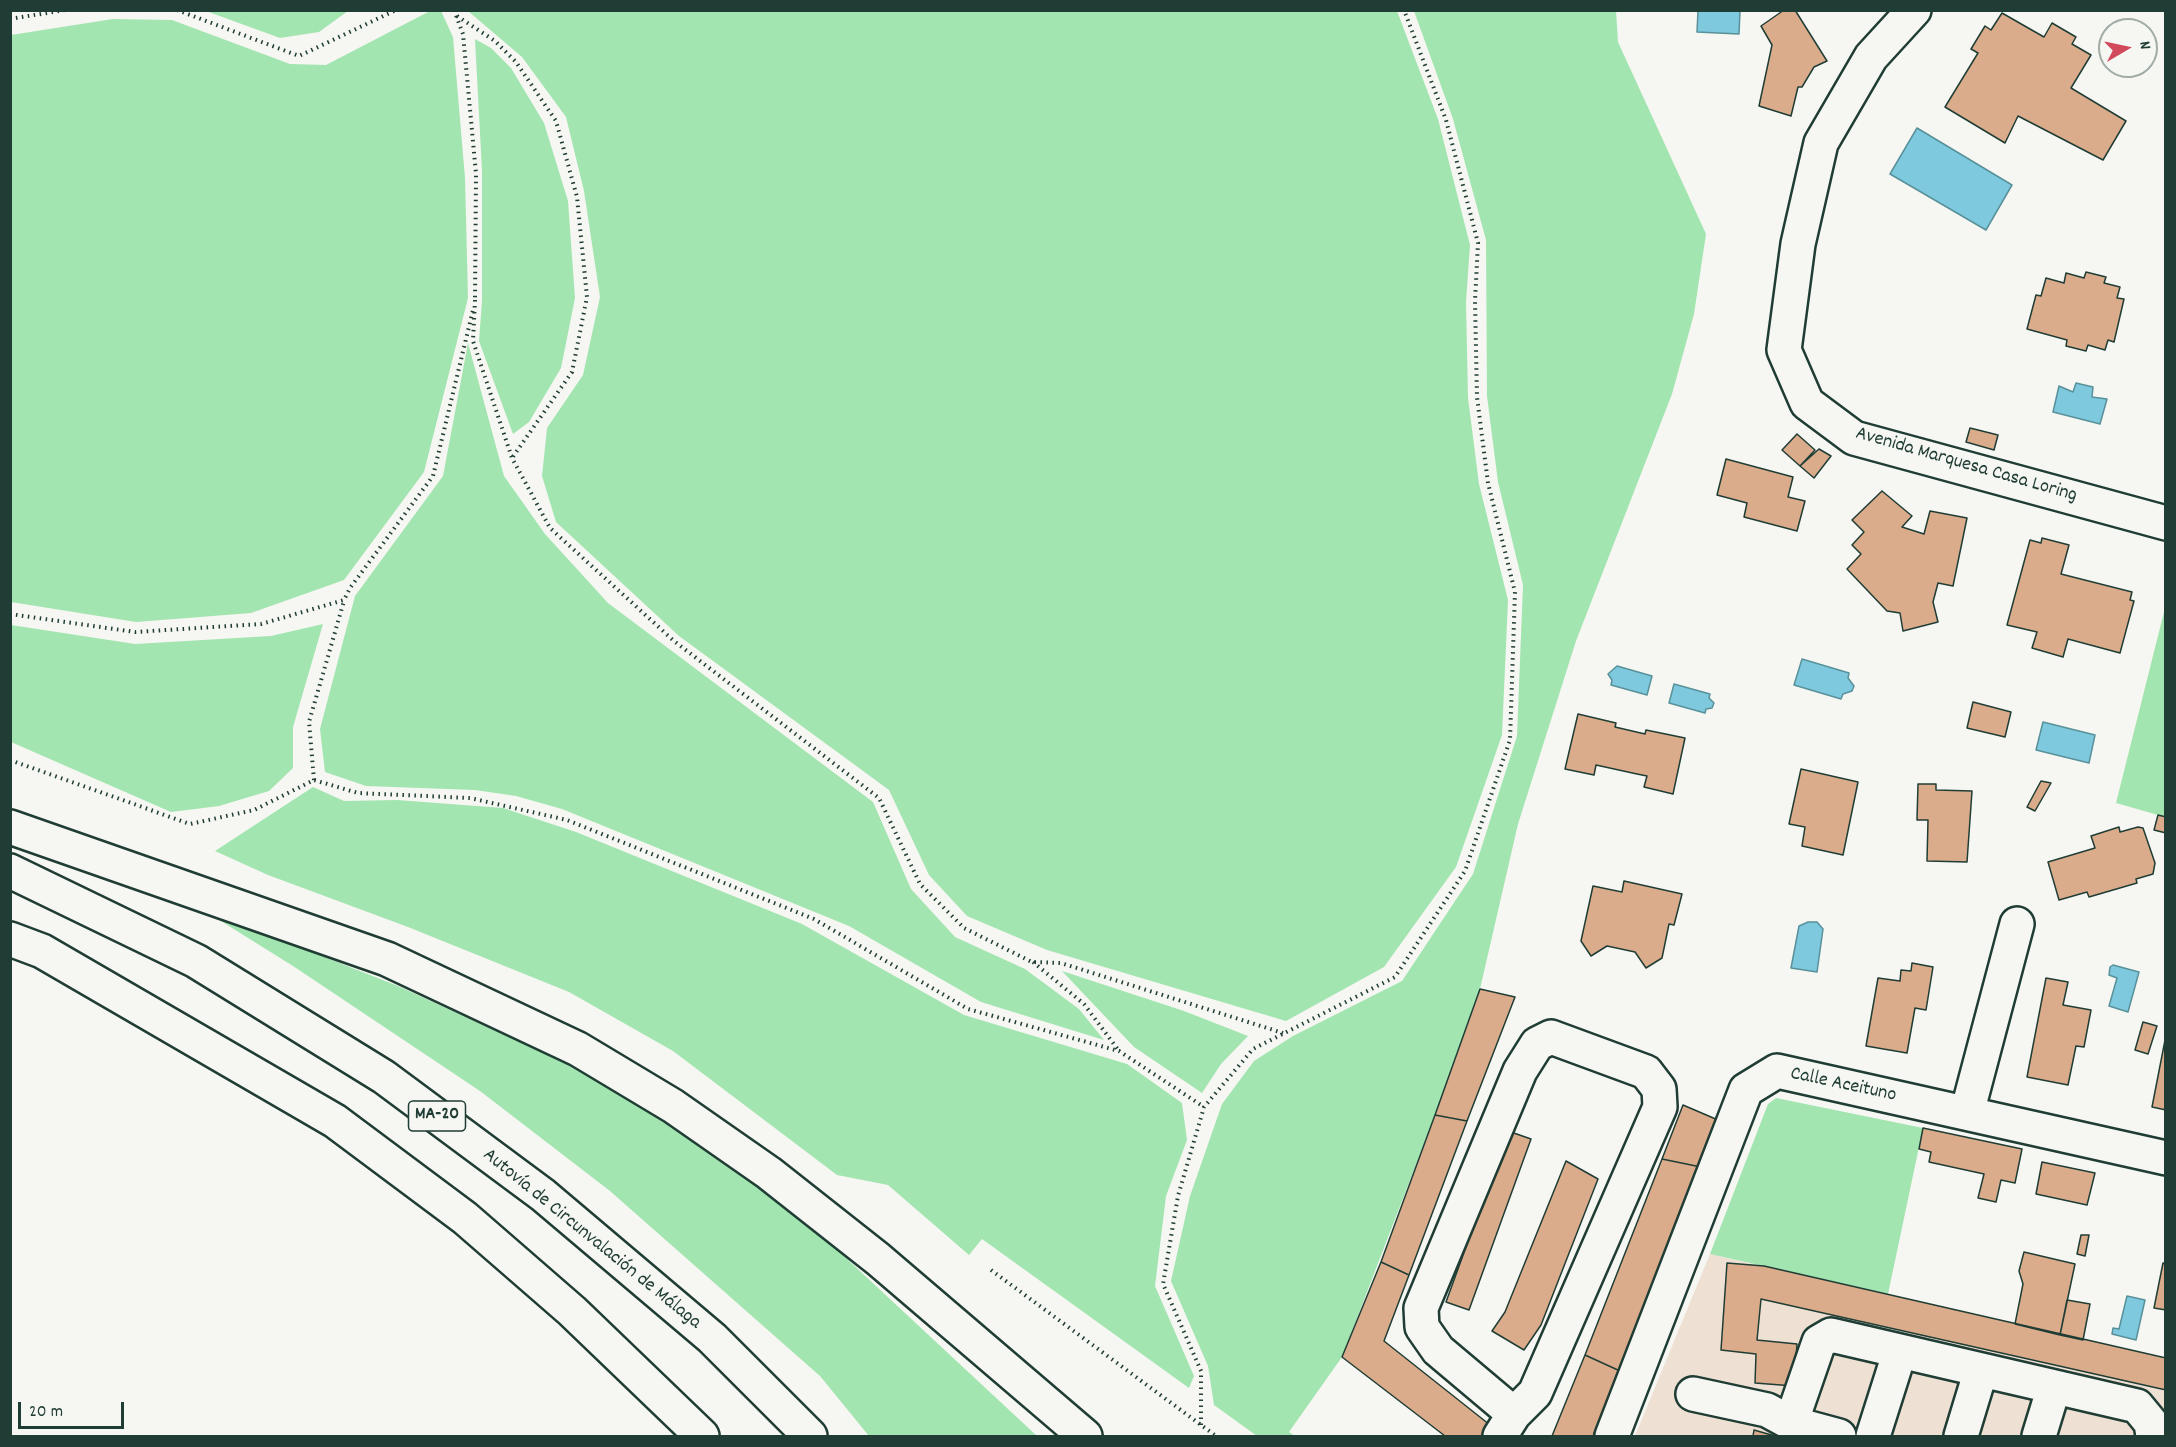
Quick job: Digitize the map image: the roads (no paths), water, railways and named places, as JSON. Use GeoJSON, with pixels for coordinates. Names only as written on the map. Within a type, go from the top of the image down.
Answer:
{"type":"FeatureCollection","features":[{"type":"Feature","properties":{"kind":"main road","name":"Avenida Marquesa Casa Loring"},"geometry":{"type":"LineString","coordinates":[[1914,10],[1871,57],[1821,143],[1798,244],[1784,350],[1807,402],[1854,438],[2166,523]]}},
{"type":"Feature","properties":{"kind":"main road"},"geometry":{"type":"LineString","coordinates":[[10,827],[387,959],[578,1049],[673,1106],[770,1173],[878,1259],[1085,1437]]}},
{"type":"Feature","properties":{"kind":"main road","name":"Autovía de Circunvalación de Málaga"},"geometry":{"type":"LineString","coordinates":[[10,871],[196,961],[384,1077],[543,1195],[712,1338],[810,1437]]}},
{"type":"Feature","properties":{"kind":"main road"},"geometry":{"type":"LineString","coordinates":[[1967,1113],[2017,924]]}},
{"type":"Feature","properties":{"kind":"main road"},"geometry":{"type":"LineString","coordinates":[[10,939],[42,951],[335,1121],[465,1218],[572,1311],[702,1437]]}},
{"type":"Feature","properties":{"kind":"main road"},"geometry":{"type":"LineString","coordinates":[[1551,1037],[1646,1072],[1659,1089],[1660,1107],[1535,1393],[1507,1425],[1437,1350],[1422,1327],[1421,1308],[1520,1071],[1537,1044],[1551,1037]]}},
{"type":"Feature","properties":{"kind":"main road","name":"Calle Aceituno"},"geometry":{"type":"LineString","coordinates":[[1612,1437],[1746,1090],[1777,1071],[2166,1158]]}},
{"type":"Feature","properties":{"kind":"main road"},"geometry":{"type":"LineString","coordinates":[[1791,1423],[1819,1342],[1831,1335],[2137,1406],[2151,1423],[2153,1437]]}},
{"type":"Feature","properties":{"kind":"main road"},"geometry":{"type":"LineString","coordinates":[[1873,1437],[1900,1351]]}},
{"type":"Feature","properties":{"kind":"main road"},"geometry":{"type":"LineString","coordinates":[[1961,1437],[1982,1370]]}},
{"type":"Feature","properties":{"kind":"main road"},"geometry":{"type":"LineString","coordinates":[[2039,1437],[2054,1387]]}},
{"type":"Feature","properties":{"kind":"main road"},"geometry":{"type":"LineString","coordinates":[[1693,1394],[1767,1410],[1791,1423],[1839,1437]]}},
{"type":"Feature","properties":{"kind":"water"},"geometry":{"type":"Polygon","coordinates":[[[1698,11],[1740,11],[1739,34],[1697,32],[1698,11]]]}},
{"type":"Feature","properties":{"kind":"water"},"geometry":{"type":"Polygon","coordinates":[[[1917,128],[2012,185],[1986,230],[1890,174],[1917,128]]]}},
{"type":"Feature","properties":{"kind":"water"},"geometry":{"type":"Polygon","coordinates":[[[2076,383],[2093,387],[2092,397],[2107,399],[2100,424],[2053,412],[2059,386],[2073,392],[2076,383]]]}},
{"type":"Feature","properties":{"kind":"water"},"geometry":{"type":"Polygon","coordinates":[[[1802,659],[1849,673],[1848,678],[1854,686],[1852,691],[1843,694],[1841,699],[1794,685],[1802,659]]]}},
{"type":"Feature","properties":{"kind":"water"},"geometry":{"type":"Polygon","coordinates":[[[1617,666],[1652,676],[1647,695],[1611,685],[1612,680],[1608,674],[1617,666]]]}},
{"type":"Feature","properties":{"kind":"water"},"geometry":{"type":"Polygon","coordinates":[[[1674,684],[1710,694],[1709,698],[1714,703],[1712,708],[1706,709],[1705,713],[1669,703],[1674,684]]]}},
{"type":"Feature","properties":{"kind":"water"},"geometry":{"type":"Polygon","coordinates":[[[2043,722],[2095,735],[2089,763],[2036,750],[2043,722]]]}},
{"type":"Feature","properties":{"kind":"water"},"geometry":{"type":"Polygon","coordinates":[[[1808,922],[1817,922],[1823,929],[1817,972],[1791,968],[1799,926],[1808,922]]]}},
{"type":"Feature","properties":{"kind":"water"},"geometry":{"type":"Polygon","coordinates":[[[2113,965],[2139,972],[2128,1012],[2109,1006],[2117,978],[2109,975],[2110,967],[2113,965]]]}},
{"type":"Feature","properties":{"kind":"water"},"geometry":{"type":"Polygon","coordinates":[[[2127,1296],[2145,1300],[2136,1340],[2112,1334],[2113,1328],[2119,1329],[2127,1296]]]}}]}
